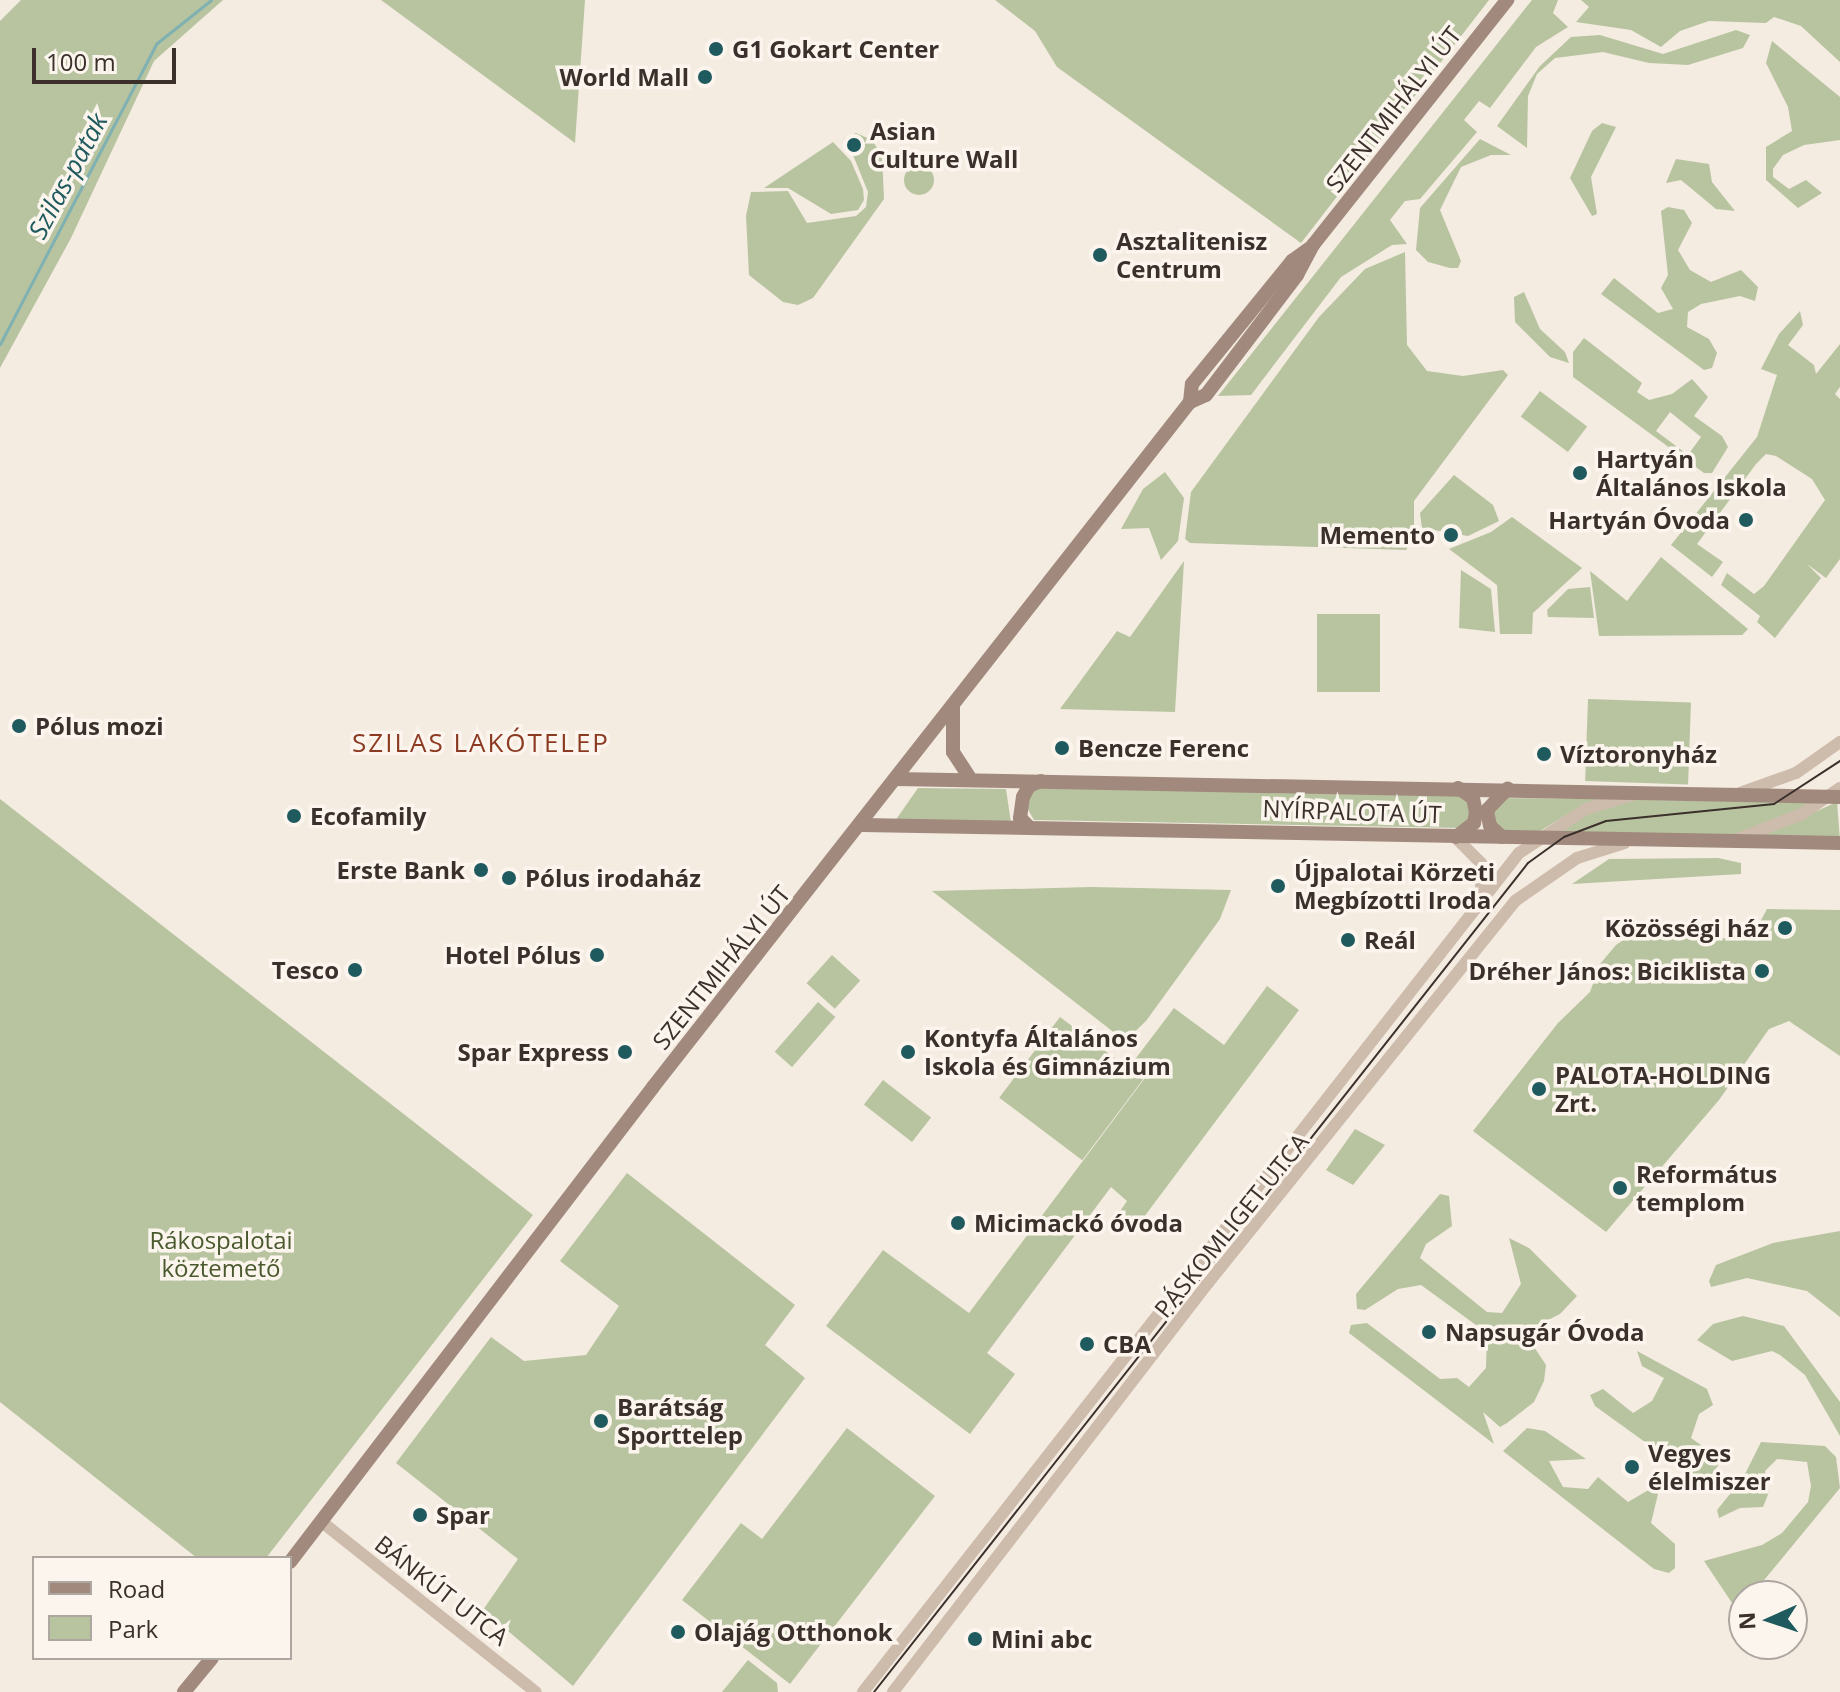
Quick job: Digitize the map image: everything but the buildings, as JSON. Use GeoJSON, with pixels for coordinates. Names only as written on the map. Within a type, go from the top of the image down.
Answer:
{"type":"FeatureCollection","features":[{"type":"Feature","properties":{"kind":"main road","name":"SZENTMIHÁLYI ÚT"},"geometry":{"type":"LineString","coordinates":[[292,1560],[653,1087],[862,825],[1190,402],[1192,384],[1292,261],[1313,245],[1507,0]]}},
{"type":"Feature","properties":{"kind":"main road"},"geometry":{"type":"LineString","coordinates":[[953,707],[953,752],[970,778]]}},
{"type":"Feature","properties":{"kind":"main road","name":"NYÍRPALOTA ÚT"},"geometry":{"type":"LineString","coordinates":[[896,779],[1508,788],[1637,795],[1837,794]]}},
{"type":"Feature","properties":{"kind":"main road"},"geometry":{"type":"LineString","coordinates":[[1028,826],[1019,812],[1025,791],[1047,779]]}},
{"type":"Feature","properties":{"kind":"main road"},"geometry":{"type":"LineString","coordinates":[[1455,837],[1474,823],[1476,813],[1473,798],[1456,787]]}},
{"type":"Feature","properties":{"kind":"main road"},"geometry":{"type":"LineString","coordinates":[[1502,837],[1490,826],[1487,810],[1508,788]]}},
{"type":"Feature","properties":{"kind":"main road","name":"NYÍRPALOTA ÚT"},"geometry":{"type":"LineString","coordinates":[[862,825],[1729,840],[1760,848],[1840,843]]}},
{"type":"Feature","properties":{"kind":"main road"},"geometry":{"type":"LineString","coordinates":[[184,1692],[210,1660]]}},
{"type":"Feature","properties":{"kind":"street"},"geometry":{"type":"LineString","coordinates":[[1732,796],[1796,773],[1840,742]]}},
{"type":"Feature","properties":{"kind":"street"},"geometry":{"type":"LineString","coordinates":[[1729,840],[1782,824],[1837,794]]}},
{"type":"Feature","properties":{"kind":"street","name":"PÁSKOMLIGET UTCA"},"geometry":{"type":"LineString","coordinates":[[863,1692],[1481,898],[1537,837],[1586,809],[1637,795]]}},
{"type":"Feature","properties":{"kind":"street"},"geometry":{"type":"LineString","coordinates":[[1455,837],[1481,863],[1481,898]]}},
{"type":"Feature","properties":{"kind":"street","name":"PÁSKOMLIGET UTCA"},"geometry":{"type":"LineString","coordinates":[[893,1692],[1208,1283],[1526,890],[1587,854],[1645,839]]}},
{"type":"Feature","properties":{"kind":"street"},"geometry":{"type":"LineString","coordinates":[[1339,1082],[1360,1097]]}},
{"type":"Feature","properties":{"kind":"street","name":"BÁNKÚT UTCA"},"geometry":{"type":"LineString","coordinates":[[322,1522],[536,1692]]}},
{"type":"Feature","properties":{"kind":"green space"},"geometry":{"type":"Polygon","coordinates":[[[21,0],[223,0],[154,61],[71,238],[0,368],[0,21],[21,0]]]}},
{"type":"Feature","properties":{"kind":"green space"},"geometry":{"type":"Polygon","coordinates":[[[381,0],[585,0],[575,143],[381,0]]]}},
{"type":"Feature","properties":{"kind":"green space"},"geometry":{"type":"Polygon","coordinates":[[[995,0],[1489,0],[1301,243],[1057,67],[1035,31],[995,0]]]}},
{"type":"Feature","properties":{"kind":"green space"},"geometry":{"type":"Polygon","coordinates":[[[1532,0],[1558,0],[1553,13],[1568,27],[1536,47],[1490,108],[1479,101],[1464,120],[1477,132],[1420,199],[1405,201],[1390,220],[1407,244],[1392,245],[1341,277],[1251,395],[1218,396],[1532,0]]]}},
{"type":"Feature","properties":{"kind":"green space"},"geometry":{"type":"Polygon","coordinates":[[[1581,0],[1840,0],[1840,62],[1801,26],[1774,17],[1766,23],[1709,21],[1680,31],[1661,47],[1631,30],[1576,22],[1589,7],[1581,0]]]}},
{"type":"Feature","properties":{"kind":"green space"},"geometry":{"type":"Polygon","coordinates":[[[1736,30],[1750,35],[1743,48],[1688,65],[1649,63],[1603,52],[1555,58],[1537,74],[1528,96],[1527,148],[1497,126],[1540,66],[1571,37],[1600,35],[1663,54],[1736,30]]]}},
{"type":"Feature","properties":{"kind":"green space"},"geometry":{"type":"Polygon","coordinates":[[[1772,41],[1840,97],[1840,140],[1804,145],[1783,155],[1773,169],[1773,177],[1789,189],[1806,180],[1822,193],[1798,208],[1766,180],[1766,147],[1792,131],[1788,107],[1766,63],[1772,41]]]}},
{"type":"Feature","properties":{"kind":"green space"},"geometry":{"type":"Polygon","coordinates":[[[1602,123],[1616,127],[1591,177],[1597,214],[1592,216],[1570,178],[1592,131],[1602,123]]]}},
{"type":"Feature","properties":{"kind":"green space"},"geometry":{"type":"Polygon","coordinates":[[[856,133],[872,140],[882,156],[884,199],[813,298],[798,305],[783,302],[749,275],[746,216],[751,192],[788,191],[807,223],[856,216],[866,207],[868,192],[853,155],[865,144],[857,134],[841,140],[856,133]]]}},
{"type":"Feature","properties":{"kind":"green space"},"geometry":{"type":"Polygon","coordinates":[[[1480,139],[1511,155],[1491,155],[1461,167],[1440,210],[1461,261],[1458,268],[1428,262],[1416,250],[1420,208],[1480,139]]]}},
{"type":"Feature","properties":{"kind":"green space"},"geometry":{"type":"Polygon","coordinates":[[[833,142],[851,161],[863,189],[864,200],[858,210],[831,214],[788,188],[764,188],[833,142]]]}},
{"type":"Feature","properties":{"kind":"green space"},"geometry":{"type":"Polygon","coordinates":[[[1676,159],[1709,164],[1712,182],[1735,211],[1716,209],[1681,180],[1666,183],[1676,159]]]}},
{"type":"Feature","properties":{"kind":"green space"},"geometry":{"type":"Polygon","coordinates":[[[919,165],[930,169],[934,180],[930,191],[919,195],[908,191],[904,180],[908,169],[919,165]]]}},
{"type":"Feature","properties":{"kind":"green space"},"geometry":{"type":"Polygon","coordinates":[[[1668,207],[1684,210],[1692,223],[1678,250],[1690,270],[1711,282],[1741,270],[1758,287],[1755,301],[1740,296],[1701,304],[1688,312],[1687,327],[1709,339],[1717,353],[1712,368],[1704,370],[1601,294],[1614,278],[1658,313],[1673,309],[1661,288],[1668,275],[1661,211],[1668,207]]]}},
{"type":"Feature","properties":{"kind":"green space"},"geometry":{"type":"Polygon","coordinates":[[[1405,252],[1407,345],[1427,371],[1463,376],[1503,370],[1508,375],[1414,501],[1414,536],[1406,550],[1190,543],[1185,539],[1191,492],[1319,317],[1365,269],[1405,252]]]}},
{"type":"Feature","properties":{"kind":"green space"},"geometry":{"type":"Polygon","coordinates":[[[1524,292],[1540,329],[1565,352],[1569,363],[1550,357],[1515,322],[1514,297],[1524,292]]]}},
{"type":"Feature","properties":{"kind":"green space"},"geometry":{"type":"Polygon","coordinates":[[[1800,311],[1803,325],[1788,345],[1814,365],[1816,374],[1840,344],[1840,387],[1835,394],[1840,399],[1840,559],[1826,578],[1807,564],[1821,578],[1775,638],[1757,622],[1760,616],[1721,585],[1727,573],[1754,594],[1764,586],[1825,500],[1812,479],[1776,456],[1766,454],[1697,544],[1723,562],[1712,577],[1671,545],[1757,437],[1777,375],[1761,369],[1779,334],[1800,311]]]}},
{"type":"Feature","properties":{"kind":"green space"},"geometry":{"type":"Polygon","coordinates":[[[1584,338],[1642,383],[1637,392],[1649,400],[1672,394],[1692,379],[1708,397],[1694,416],[1722,436],[1728,447],[1712,473],[1704,473],[1573,377],[1573,352],[1584,338]],[[1670,412],[1656,431],[1688,455],[1701,437],[1670,412]]]}},
{"type":"Feature","properties":{"kind":"green space"},"geometry":{"type":"Polygon","coordinates":[[[1540,391],[1587,427],[1568,452],[1521,417],[1540,391]]]}},
{"type":"Feature","properties":{"kind":"green space"},"geometry":{"type":"Polygon","coordinates":[[[1165,472],[1184,498],[1178,541],[1161,560],[1149,528],[1121,529],[1143,489],[1165,472]]]}},
{"type":"Feature","properties":{"kind":"green space"},"geometry":{"type":"Polygon","coordinates":[[[1454,475],[1493,505],[1499,521],[1468,536],[1422,528],[1420,513],[1454,475]]]}},
{"type":"Feature","properties":{"kind":"green space"},"geometry":{"type":"Polygon","coordinates":[[[1512,517],[1582,568],[1533,613],[1532,634],[1500,634],[1497,585],[1449,549],[1491,532],[1512,517]]]}},
{"type":"Feature","properties":{"kind":"green space"},"geometry":{"type":"Polygon","coordinates":[[[1661,557],[1748,629],[1742,635],[1599,636],[1590,571],[1627,601],[1661,557]]]}},
{"type":"Feature","properties":{"kind":"green space"},"geometry":{"type":"Polygon","coordinates":[[[1184,561],[1175,712],[1060,709],[1117,631],[1130,637],[1184,561]]]}},
{"type":"Feature","properties":{"kind":"green space"},"geometry":{"type":"Polygon","coordinates":[[[1461,570],[1491,589],[1495,632],[1459,628],[1461,570]]]}},
{"type":"Feature","properties":{"kind":"green space"},"geometry":{"type":"Polygon","coordinates":[[[1590,587],[1594,618],[1548,617],[1547,610],[1568,589],[1590,587]]]}},
{"type":"Feature","properties":{"kind":"green space"},"geometry":{"type":"Polygon","coordinates":[[[1317,614],[1380,614],[1380,692],[1317,692],[1317,614]]]}},
{"type":"Feature","properties":{"kind":"green space"},"geometry":{"type":"Polygon","coordinates":[[[1588,699],[1691,703],[1688,785],[1585,781],[1588,699]]]}},
{"type":"Feature","properties":{"kind":"green space"},"geometry":{"type":"Polygon","coordinates":[[[1036,786],[1457,793],[1468,798],[1473,815],[1463,828],[1034,820],[1025,804],[1036,786]]]}},
{"type":"Feature","properties":{"kind":"green space"},"geometry":{"type":"Polygon","coordinates":[[[918,788],[1006,789],[1011,823],[895,821],[918,788]]]}},
{"type":"Feature","properties":{"kind":"green space"},"geometry":{"type":"Polygon","coordinates":[[[1496,798],[1610,799],[1583,805],[1537,833],[1498,833],[1491,804],[1496,798]]]}},
{"type":"Feature","properties":{"kind":"green space","name":"Rákospalotai köztemető"},"geometry":{"type":"Polygon","coordinates":[[[0,799],[533,1215],[268,1556],[194,1556],[0,1402],[0,799]]]}},
{"type":"Feature","properties":{"kind":"green space"},"geometry":{"type":"Polygon","coordinates":[[[1634,800],[1819,802],[1738,838],[1552,834],[1590,812],[1634,800]]]}},
{"type":"Feature","properties":{"kind":"green space"},"geometry":{"type":"Polygon","coordinates":[[[1837,802],[1840,840],[1756,838],[1837,802]]]}},
{"type":"Feature","properties":{"kind":"green space"},"geometry":{"type":"Polygon","coordinates":[[[1718,858],[1741,863],[1741,874],[1572,884],[1609,859],[1718,858]]]}},
{"type":"Feature","properties":{"kind":"green space"},"geometry":{"type":"Polygon","coordinates":[[[1091,887],[1231,890],[1220,919],[1146,1021],[1125,1041],[932,891],[1091,887]]]}},
{"type":"Feature","properties":{"kind":"green space"},"geometry":{"type":"Polygon","coordinates":[[[1767,909],[1840,910],[1840,1056],[1789,1021],[1769,1029],[1719,1100],[1606,1232],[1473,1131],[1558,1023],[1590,992],[1600,964],[1616,945],[1629,936],[1751,939],[1767,909]]]}},
{"type":"Feature","properties":{"kind":"green space"},"geometry":{"type":"Polygon","coordinates":[[[832,955],[860,980],[835,1009],[807,983],[832,955]]]}},
{"type":"Feature","properties":{"kind":"green space"},"geometry":{"type":"Polygon","coordinates":[[[1267,986],[1299,1010],[1132,1233],[1114,1220],[1127,1201],[1111,1187],[987,1353],[1015,1374],[970,1434],[826,1326],[883,1250],[969,1313],[1145,1078],[1130,1066],[1174,1008],[1224,1045],[1267,986]]]}},
{"type":"Feature","properties":{"kind":"green space"},"geometry":{"type":"Polygon","coordinates":[[[818,1002],[835,1017],[792,1067],[775,1052],[818,1002]]]}},
{"type":"Feature","properties":{"kind":"green space"},"geometry":{"type":"Polygon","coordinates":[[[1060,1017],[1143,1080],[1082,1160],[999,1098],[1060,1017]]]}},
{"type":"Feature","properties":{"kind":"green space"},"geometry":{"type":"Polygon","coordinates":[[[883,1080],[931,1118],[912,1142],[864,1104],[883,1080]]]}},
{"type":"Feature","properties":{"kind":"green space"},"geometry":{"type":"Polygon","coordinates":[[[1355,1129],[1385,1145],[1353,1185],[1326,1170],[1355,1129]]]}},
{"type":"Feature","properties":{"kind":"green space","name":"Barátság Sporttelep"},"geometry":{"type":"Polygon","coordinates":[[[627,1173],[795,1305],[765,1345],[805,1378],[573,1686],[483,1610],[518,1559],[396,1463],[491,1337],[524,1361],[586,1355],[619,1306],[560,1261],[627,1173]]]}},
{"type":"Feature","properties":{"kind":"green space"},"geometry":{"type":"Polygon","coordinates":[[[1440,1194],[1449,1196],[1452,1226],[1426,1244],[1420,1258],[1487,1312],[1502,1313],[1521,1284],[1509,1238],[1529,1248],[1577,1296],[1560,1314],[1524,1332],[1546,1365],[1544,1381],[1534,1402],[1500,1427],[1483,1412],[1494,1444],[1349,1333],[1351,1325],[1367,1323],[1440,1379],[1457,1378],[1469,1387],[1486,1368],[1487,1333],[1421,1285],[1398,1289],[1365,1310],[1357,1309],[1356,1294],[1440,1194]]]}},
{"type":"Feature","properties":{"kind":"green space"},"geometry":{"type":"Polygon","coordinates":[[[1840,1231],[1840,1317],[1807,1291],[1747,1278],[1711,1287],[1709,1281],[1716,1265],[1773,1243],[1840,1231]]]}},
{"type":"Feature","properties":{"kind":"green space"},"geometry":{"type":"Polygon","coordinates":[[[1743,1316],[1784,1326],[1840,1402],[1840,1436],[1805,1375],[1780,1355],[1772,1351],[1732,1361],[1697,1340],[1713,1324],[1743,1316]]]}},
{"type":"Feature","properties":{"kind":"green space"},"geometry":{"type":"Polygon","coordinates":[[[1637,1351],[1707,1389],[1713,1405],[1699,1414],[1691,1438],[1722,1460],[1707,1481],[1699,1481],[1595,1406],[1590,1395],[1603,1389],[1633,1413],[1652,1401],[1664,1378],[1642,1366],[1637,1351]]]}},
{"type":"Feature","properties":{"kind":"green space"},"geometry":{"type":"Polygon","coordinates":[[[847,1428],[935,1496],[790,1684],[682,1600],[741,1523],[762,1539],[847,1428]]]}},
{"type":"Feature","properties":{"kind":"green space"},"geometry":{"type":"Polygon","coordinates":[[[1527,1428],[1545,1431],[1586,1459],[1549,1461],[1563,1487],[1588,1489],[1598,1477],[1628,1502],[1652,1488],[1658,1494],[1651,1523],[1675,1544],[1675,1568],[1669,1573],[1654,1569],[1503,1451],[1527,1428]]]}},
{"type":"Feature","properties":{"kind":"green space"},"geometry":{"type":"Polygon","coordinates":[[[1761,1442],[1825,1446],[1836,1457],[1840,1488],[1764,1580],[1728,1580],[1728,1597],[1704,1561],[1762,1545],[1782,1533],[1808,1502],[1811,1486],[1807,1462],[1777,1459],[1765,1471],[1769,1492],[1763,1507],[1740,1508],[1719,1518],[1717,1510],[1743,1478],[1761,1442]]]}},
{"type":"Feature","properties":{"kind":"green space"},"geometry":{"type":"Polygon","coordinates":[[[748,1660],[777,1683],[778,1692],[722,1692],[748,1660]]]}},
{"type":"Feature","properties":{"kind":"waterway","name":"Szilas-patak"},"geometry":{"type":"LineString","coordinates":[[0,344],[157,43],[211,0]]}},
{"type":"Feature","properties":{"kind":"tram line"},"geometry":{"type":"LineString","coordinates":[[874,1692],[1528,863],[1564,837],[1606,821],[1774,804],[1840,761]]}},
{"type":"Feature","properties":{"kind":"place","name":"G1 Gokart Center"},"geometry":{"type":"Point","coordinates":[716,49]}},
{"type":"Feature","properties":{"kind":"place","name":"World Mall"},"geometry":{"type":"Point","coordinates":[705,77]}},
{"type":"Feature","properties":{"kind":"place","name":"Asian Culture Wall"},"geometry":{"type":"Point","coordinates":[854,145]}},
{"type":"Feature","properties":{"kind":"place","name":"Asztalitenisz Centrum"},"geometry":{"type":"Point","coordinates":[1100,255]}},
{"type":"Feature","properties":{"kind":"place","name":"Hartyán Általános Iskola"},"geometry":{"type":"Point","coordinates":[1580,473]}},
{"type":"Feature","properties":{"kind":"place","name":"Hartyán Óvoda"},"geometry":{"type":"Point","coordinates":[1746,520]}},
{"type":"Feature","properties":{"kind":"place","name":"Memento"},"geometry":{"type":"Point","coordinates":[1451,535]}},
{"type":"Feature","properties":{"kind":"place","name":"Pólus mozi"},"geometry":{"type":"Point","coordinates":[19,726]}},
{"type":"Feature","properties":{"kind":"place","name":"Bencze Ferenc"},"geometry":{"type":"Point","coordinates":[1062,748]}},
{"type":"Feature","properties":{"kind":"place","name":"Víztoronyház"},"geometry":{"type":"Point","coordinates":[1544,754]}},
{"type":"Feature","properties":{"kind":"place","name":"Ecofamily"},"geometry":{"type":"Point","coordinates":[294,816]}},
{"type":"Feature","properties":{"kind":"place","name":"Erste Bank"},"geometry":{"type":"Point","coordinates":[481,870]}},
{"type":"Feature","properties":{"kind":"place","name":"Pólus irodaház"},"geometry":{"type":"Point","coordinates":[509,878]}},
{"type":"Feature","properties":{"kind":"place","name":"Újpalotai Körzeti Megbízotti Iroda"},"geometry":{"type":"Point","coordinates":[1278,886]}},
{"type":"Feature","properties":{"kind":"place","name":"Közösségi ház"},"geometry":{"type":"Point","coordinates":[1785,928]}},
{"type":"Feature","properties":{"kind":"place","name":"Reál"},"geometry":{"type":"Point","coordinates":[1348,940]}},
{"type":"Feature","properties":{"kind":"place","name":"Hotel Pólus"},"geometry":{"type":"Point","coordinates":[597,955]}},
{"type":"Feature","properties":{"kind":"place","name":"Tesco"},"geometry":{"type":"Point","coordinates":[355,970]}},
{"type":"Feature","properties":{"kind":"place","name":"Dréher János: Biciklista"},"geometry":{"type":"Point","coordinates":[1762,971]}},
{"type":"Feature","properties":{"kind":"place","name":"Spar Express"},"geometry":{"type":"Point","coordinates":[625,1052]}},
{"type":"Feature","properties":{"kind":"place","name":"Kontyfa Általános Iskola és Gimnázium"},"geometry":{"type":"Point","coordinates":[908,1052]}},
{"type":"Feature","properties":{"kind":"place","name":"PALOTA-HOLDING Zrt."},"geometry":{"type":"Point","coordinates":[1539,1089]}},
{"type":"Feature","properties":{"kind":"place","name":"Református templom"},"geometry":{"type":"Point","coordinates":[1620,1188]}},
{"type":"Feature","properties":{"kind":"place","name":"Micimackó óvoda"},"geometry":{"type":"Point","coordinates":[958,1223]}},
{"type":"Feature","properties":{"kind":"place","name":"Napsugár Óvoda"},"geometry":{"type":"Point","coordinates":[1429,1332]}},
{"type":"Feature","properties":{"kind":"place","name":"CBA"},"geometry":{"type":"Point","coordinates":[1087,1344]}},
{"type":"Feature","properties":{"kind":"place","name":"Barátság Sporttelep"},"geometry":{"type":"Point","coordinates":[601,1421]}},
{"type":"Feature","properties":{"kind":"place","name":"Vegyes élelmiszer"},"geometry":{"type":"Point","coordinates":[1632,1467]}},
{"type":"Feature","properties":{"kind":"place","name":"Spar"},"geometry":{"type":"Point","coordinates":[420,1515]}},
{"type":"Feature","properties":{"kind":"place","name":"Olajág Otthonok"},"geometry":{"type":"Point","coordinates":[678,1632]}},
{"type":"Feature","properties":{"kind":"place","name":"Mini abc"},"geometry":{"type":"Point","coordinates":[975,1639]}},
{"type":"Feature","properties":{"kind":"district","name":"SZILAS LAKÓTELEP"},"geometry":{"type":"Point","coordinates":[481,743]}}]}
